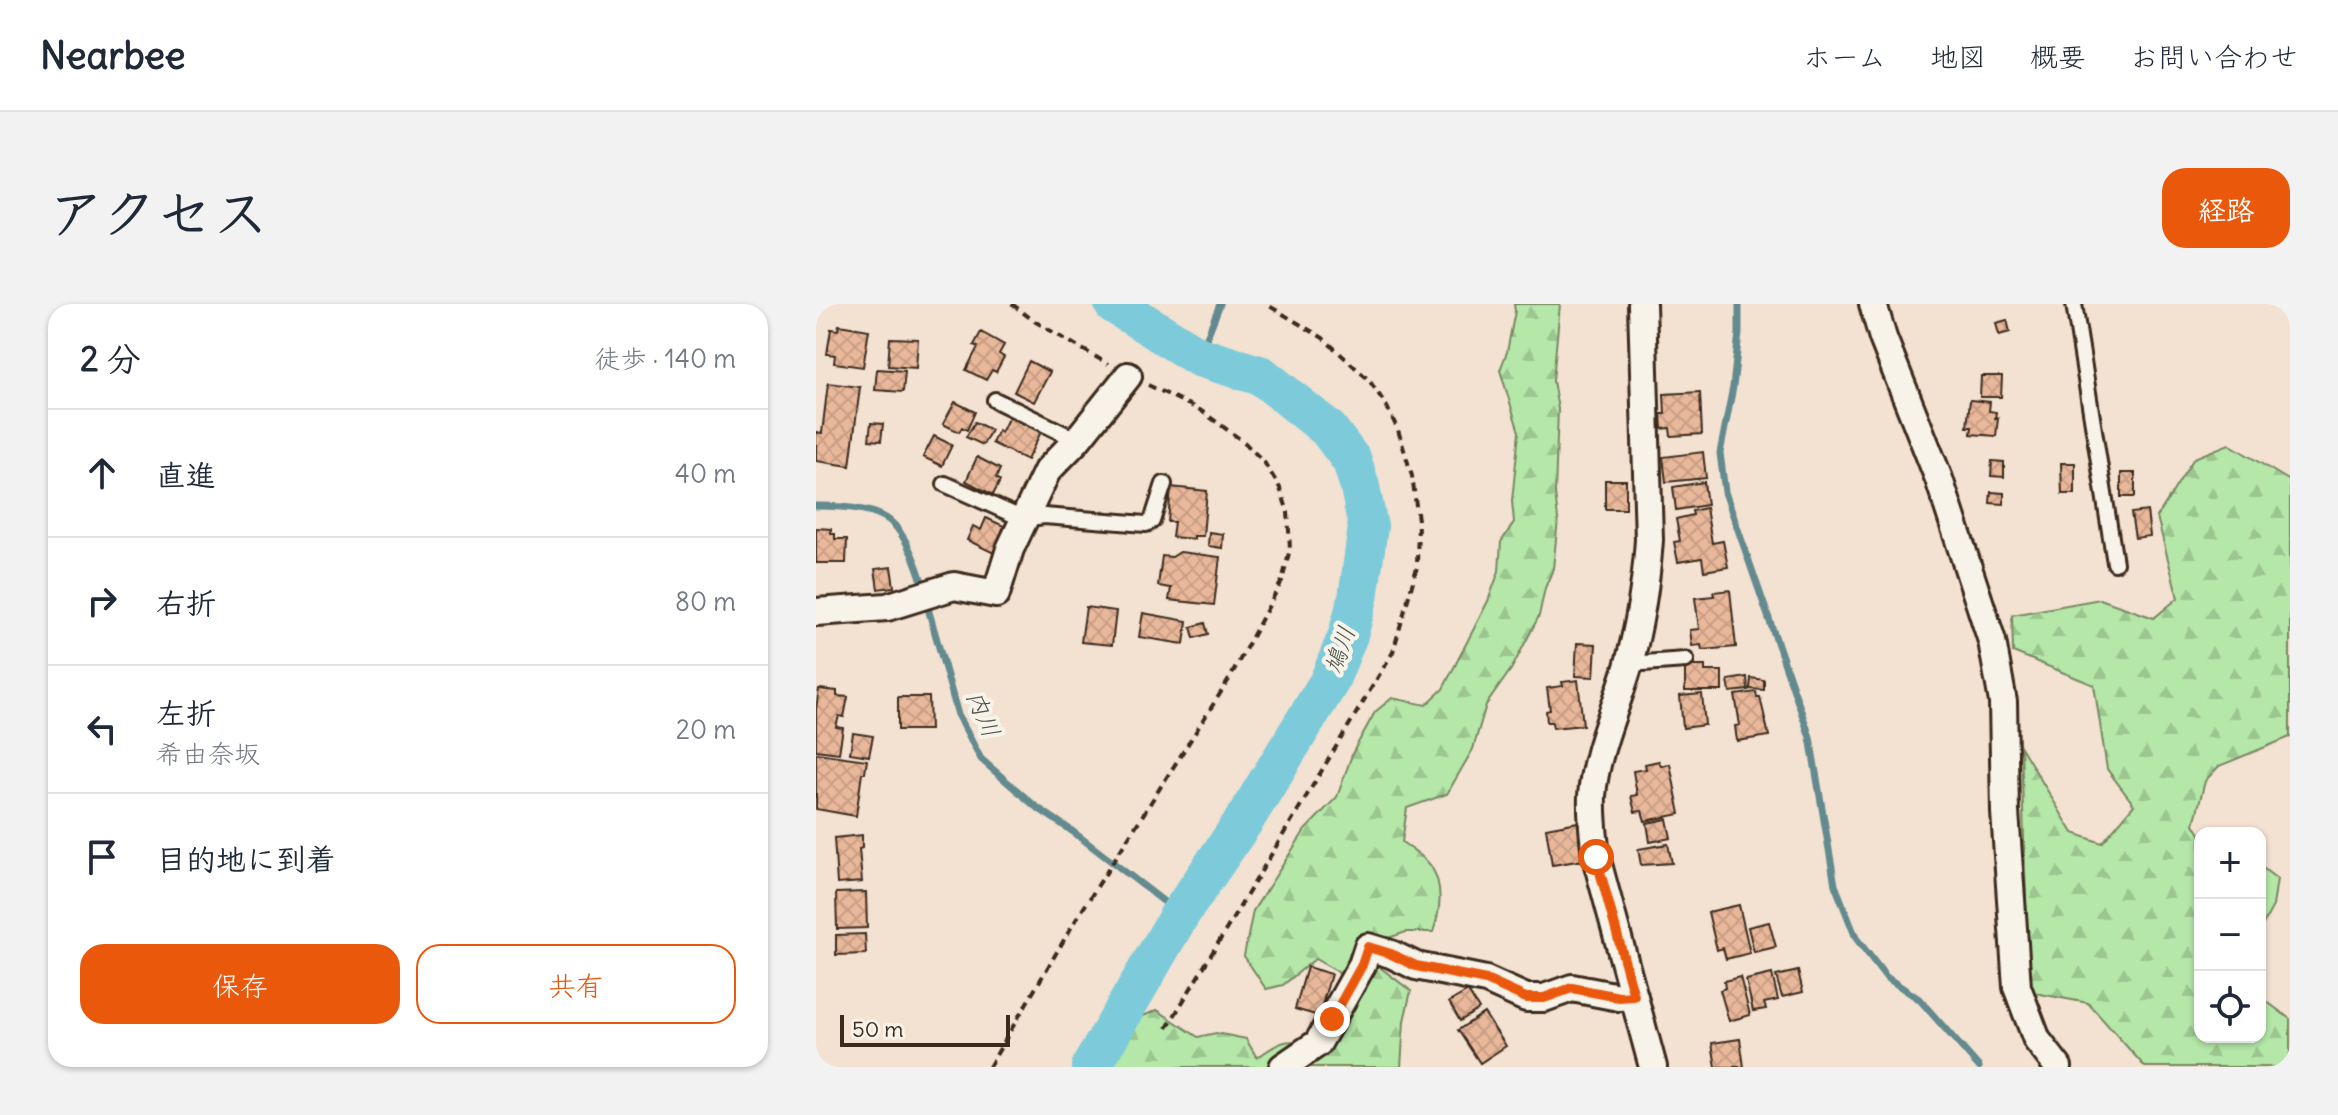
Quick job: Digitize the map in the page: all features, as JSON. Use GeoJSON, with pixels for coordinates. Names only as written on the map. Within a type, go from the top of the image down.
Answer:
{"type":"FeatureCollection","features":[{"type":"Feature","properties":{"kind":"street"},"geometry":{"type":"LineString","coordinates":[[1642,304],[1649,540],[1646,578],[1629,664],[1600,758],[1592,794],[1592,817],[1596,857],[1653,1067]]}},
{"type":"Feature","properties":{"kind":"street"},"geometry":{"type":"LineString","coordinates":[[1873,304],[1883,338],[1957,529],[1992,641],[2003,702],[2005,812],[2017,987],[2037,1040],[2058,1067]]}},
{"type":"Feature","properties":{"kind":"street"},"geometry":{"type":"LineString","coordinates":[[816,612],[887,607],[954,586],[996,594],[1023,519],[1047,471],[1077,440],[1128,376]]}},
{"type":"Feature","properties":{"kind":"street"},"geometry":{"type":"LineString","coordinates":[[1283,1067],[1318,1043],[1362,965],[1368,947],[1416,966],[1486,980],[1526,998],[1544,998],[1572,988],[1619,997],[1634,996]]}},
{"type":"Feature","properties":{"kind":"lane"},"geometry":{"type":"LineString","coordinates":[[2074,304],[2115,563]]}},
{"type":"Feature","properties":{"kind":"lane"},"geometry":{"type":"LineString","coordinates":[[995,400],[1077,440]]}},
{"type":"Feature","properties":{"kind":"lane"},"geometry":{"type":"LineString","coordinates":[[945,484],[1023,519],[1044,516],[1146,524],[1152,521],[1164,484]]}},
{"type":"Feature","properties":{"kind":"lane"},"geometry":{"type":"LineString","coordinates":[[1629,664],[1686,660]]}},
{"type":"Feature","properties":{"kind":"path"},"geometry":{"type":"LineString","coordinates":[[989,1067],[1074,923],[1230,678],[1282,581],[1290,549],[1288,512],[1280,488],[1264,462],[1244,442],[1200,410],[1128,376],[1034,321],[1012,304]]}},
{"type":"Feature","properties":{"kind":"path"},"geometry":{"type":"LineString","coordinates":[[1167,1028],[1393,652],[1417,567],[1418,520],[1412,476],[1398,430],[1386,405],[1369,380],[1323,338],[1266,304]]}},
{"type":"Feature","properties":{"kind":"green space"},"geometry":{"type":"Polygon","coordinates":[[[1514,304],[1560,304],[1553,381],[1558,409],[1555,493],[1558,519],[1553,569],[1539,616],[1512,668],[1486,705],[1473,749],[1447,794],[1407,808],[1402,842],[1430,864],[1436,876],[1440,900],[1433,932],[1406,932],[1385,939],[1381,968],[1411,991],[1404,1021],[1401,1067],[1105,1067],[1134,1020],[1157,1010],[1198,1037],[1216,1033],[1246,1039],[1257,1058],[1275,1046],[1295,1041],[1322,1049],[1352,999],[1338,972],[1315,959],[1283,985],[1266,989],[1244,956],[1253,911],[1305,830],[1337,797],[1353,752],[1375,712],[1392,698],[1426,705],[1443,689],[1488,601],[1499,571],[1501,542],[1514,522],[1512,501],[1519,432],[1500,370],[1507,352],[1514,304]]]}},
{"type":"Feature","properties":{"kind":"green space"},"geometry":{"type":"Polygon","coordinates":[[[2229,444],[2290,481],[2290,737],[2219,766],[2205,781],[2194,824],[2194,1043],[2266,1043],[2266,1001],[2290,1019],[2290,1067],[2145,1067],[2088,1003],[2029,992],[2021,747],[2073,833],[2102,843],[2134,805],[2107,769],[2094,685],[2013,652],[2012,615],[2100,599],[2154,618],[2178,598],[2157,517],[2194,458],[2229,444]]]}},
{"type":"Feature","properties":{"kind":"green space"},"geometry":{"type":"Polygon","coordinates":[[[2266,871],[2277,879],[2273,906],[2266,919],[2266,871]]]}},
{"type":"Feature","properties":{"kind":"building"},"geometry":{"type":"Polygon","coordinates":[[[2007,320],[2010,332],[1999,335],[1996,323],[2007,320]]]}},
{"type":"Feature","properties":{"kind":"building"},"geometry":{"type":"Polygon","coordinates":[[[839,325],[869,330],[863,367],[834,363],[835,355],[827,354],[831,329],[838,330],[839,325]]]}},
{"type":"Feature","properties":{"kind":"building"},"geometry":{"type":"Polygon","coordinates":[[[981,332],[1004,345],[999,354],[1004,357],[996,372],[992,370],[986,380],[966,370],[978,347],[974,345],[981,332]]]}},
{"type":"Feature","properties":{"kind":"building"},"geometry":{"type":"Polygon","coordinates":[[[890,338],[918,339],[916,368],[888,366],[890,338]]]}},
{"type":"Feature","properties":{"kind":"building"},"geometry":{"type":"Polygon","coordinates":[[[1029,361],[1050,372],[1034,402],[1014,392],[1029,361]]]}},
{"type":"Feature","properties":{"kind":"building"},"geometry":{"type":"Polygon","coordinates":[[[877,369],[905,371],[903,392],[875,390],[877,369]]]}},
{"type":"Feature","properties":{"kind":"building"},"geometry":{"type":"Polygon","coordinates":[[[1981,376],[2002,376],[2001,397],[1980,397],[1981,376]]]}},
{"type":"Feature","properties":{"kind":"building"},"geometry":{"type":"Polygon","coordinates":[[[828,383],[860,387],[850,466],[816,461],[816,432],[822,433],[828,383]]]}},
{"type":"Feature","properties":{"kind":"building"},"geometry":{"type":"Polygon","coordinates":[[[1700,392],[1702,434],[1671,436],[1670,428],[1662,429],[1664,394],[1700,392]]]}},
{"type":"Feature","properties":{"kind":"building"},"geometry":{"type":"Polygon","coordinates":[[[1970,400],[1990,402],[1989,411],[1996,412],[1995,418],[1998,418],[1996,436],[1971,434],[1972,427],[1967,427],[1970,400]]]}},
{"type":"Feature","properties":{"kind":"building"},"geometry":{"type":"Polygon","coordinates":[[[955,402],[975,412],[967,430],[962,427],[959,432],[943,424],[955,402]]]}},
{"type":"Feature","properties":{"kind":"building"},"geometry":{"type":"Polygon","coordinates":[[[1009,416],[1041,432],[1027,460],[992,443],[1009,416]]]}},
{"type":"Feature","properties":{"kind":"building"},"geometry":{"type":"Polygon","coordinates":[[[975,422],[991,430],[983,445],[966,437],[975,422]]]}},
{"type":"Feature","properties":{"kind":"building"},"geometry":{"type":"Polygon","coordinates":[[[871,423],[883,424],[881,441],[869,440],[871,423]]]}},
{"type":"Feature","properties":{"kind":"building"},"geometry":{"type":"Polygon","coordinates":[[[934,436],[952,445],[942,466],[923,457],[934,436]]]}},
{"type":"Feature","properties":{"kind":"building"},"geometry":{"type":"Polygon","coordinates":[[[1703,452],[1706,478],[1666,482],[1663,457],[1703,452]]]}},
{"type":"Feature","properties":{"kind":"building"},"geometry":{"type":"Polygon","coordinates":[[[977,457],[1000,469],[996,478],[1000,481],[993,495],[966,481],[977,457]]]}},
{"type":"Feature","properties":{"kind":"building"},"geometry":{"type":"Polygon","coordinates":[[[1992,461],[2004,462],[2004,477],[1991,476],[1992,461]]]}},
{"type":"Feature","properties":{"kind":"building"},"geometry":{"type":"Polygon","coordinates":[[[2061,463],[2075,463],[2075,494],[2062,494],[2061,463]]]}},
{"type":"Feature","properties":{"kind":"building"},"geometry":{"type":"Polygon","coordinates":[[[2121,473],[2135,473],[2135,497],[2121,497],[2121,473]]]}},
{"type":"Feature","properties":{"kind":"building"},"geometry":{"type":"Polygon","coordinates":[[[1605,480],[1626,480],[1626,509],[1605,509],[1605,480]]]}},
{"type":"Feature","properties":{"kind":"building"},"geometry":{"type":"Polygon","coordinates":[[[1704,482],[1707,505],[1676,510],[1673,487],[1704,482]]]}},
{"type":"Feature","properties":{"kind":"building"},"geometry":{"type":"Polygon","coordinates":[[[1171,487],[1207,491],[1203,536],[1194,536],[1194,539],[1172,537],[1174,522],[1168,522],[1171,487]]]}},
{"type":"Feature","properties":{"kind":"building"},"geometry":{"type":"Polygon","coordinates":[[[1991,492],[2004,493],[2004,504],[1990,503],[1991,492]]]}},
{"type":"Feature","properties":{"kind":"building"},"geometry":{"type":"Polygon","coordinates":[[[1706,508],[1712,543],[1723,541],[1728,567],[1704,571],[1702,558],[1678,562],[1674,542],[1680,541],[1676,519],[1706,508]]]}},
{"type":"Feature","properties":{"kind":"building"},"geometry":{"type":"Polygon","coordinates":[[[2147,511],[2150,536],[2135,538],[2131,513],[2147,511]]]}},
{"type":"Feature","properties":{"kind":"building"},"geometry":{"type":"Polygon","coordinates":[[[986,518],[1004,526],[1002,532],[1005,534],[996,554],[967,540],[973,526],[981,530],[986,518]]]}},
{"type":"Feature","properties":{"kind":"building"},"geometry":{"type":"Polygon","coordinates":[[[816,528],[831,529],[835,539],[847,539],[846,563],[816,563],[816,528]]]}},
{"type":"Feature","properties":{"kind":"building"},"geometry":{"type":"Polygon","coordinates":[[[1209,532],[1223,534],[1222,548],[1208,546],[1209,532]]]}},
{"type":"Feature","properties":{"kind":"building"},"geometry":{"type":"Polygon","coordinates":[[[1180,552],[1220,557],[1214,605],[1169,600],[1171,588],[1158,586],[1162,556],[1172,557],[1180,552]]]}},
{"type":"Feature","properties":{"kind":"building"},"geometry":{"type":"Polygon","coordinates":[[[891,567],[894,587],[878,589],[875,569],[891,567]]]}},
{"type":"Feature","properties":{"kind":"building"},"geometry":{"type":"Polygon","coordinates":[[[1730,590],[1736,647],[1702,650],[1701,645],[1692,646],[1690,630],[1699,629],[1695,598],[1730,590]]]}},
{"type":"Feature","properties":{"kind":"building"},"geometry":{"type":"Polygon","coordinates":[[[1086,607],[1116,611],[1112,645],[1081,642],[1086,607]]]}},
{"type":"Feature","properties":{"kind":"building"},"geometry":{"type":"Polygon","coordinates":[[[1143,613],[1187,621],[1184,644],[1139,637],[1143,613]]]}},
{"type":"Feature","properties":{"kind":"building"},"geometry":{"type":"Polygon","coordinates":[[[1205,623],[1208,634],[1194,638],[1191,627],[1205,623]]]}},
{"type":"Feature","properties":{"kind":"building"},"geometry":{"type":"Polygon","coordinates":[[[1577,643],[1596,644],[1594,677],[1575,676],[1577,643]]]}},
{"type":"Feature","properties":{"kind":"building"},"geometry":{"type":"Polygon","coordinates":[[[1685,666],[1705,666],[1705,671],[1722,671],[1722,691],[1685,691],[1685,666]]]}},
{"type":"Feature","properties":{"kind":"building"},"geometry":{"type":"Polygon","coordinates":[[[1747,677],[1748,690],[1730,692],[1728,680],[1747,677]]]}},
{"type":"Feature","properties":{"kind":"building"},"geometry":{"type":"Polygon","coordinates":[[[1751,678],[1764,680],[1764,690],[1750,689],[1751,678]]]}},
{"type":"Feature","properties":{"kind":"building"},"geometry":{"type":"Polygon","coordinates":[[[1578,680],[1583,725],[1553,728],[1552,722],[1547,722],[1546,711],[1550,710],[1547,688],[1578,680]]]}},
{"type":"Feature","properties":{"kind":"building"},"geometry":{"type":"Polygon","coordinates":[[[819,689],[837,691],[837,696],[848,697],[844,717],[839,716],[836,727],[843,728],[839,753],[816,750],[819,689]]]}},
{"type":"Feature","properties":{"kind":"building"},"geometry":{"type":"Polygon","coordinates":[[[1756,692],[1760,697],[1769,736],[1737,741],[1735,726],[1740,725],[1735,695],[1756,692]]]}},
{"type":"Feature","properties":{"kind":"building"},"geometry":{"type":"Polygon","coordinates":[[[1702,694],[1705,725],[1683,728],[1680,696],[1702,694]]]}},
{"type":"Feature","properties":{"kind":"building"},"geometry":{"type":"Polygon","coordinates":[[[898,697],[929,697],[930,730],[898,730],[898,697]]]}},
{"type":"Feature","properties":{"kind":"building"},"geometry":{"type":"Polygon","coordinates":[[[853,733],[873,736],[869,756],[850,753],[853,733]]]}},
{"type":"Feature","properties":{"kind":"building"},"geometry":{"type":"Polygon","coordinates":[[[816,753],[867,760],[865,773],[862,773],[856,816],[816,809],[816,753]]]}},
{"type":"Feature","properties":{"kind":"building"},"geometry":{"type":"Polygon","coordinates":[[[1659,761],[1661,766],[1670,764],[1680,814],[1645,821],[1642,811],[1635,812],[1631,796],[1637,795],[1633,771],[1646,769],[1645,764],[1659,761]]]}},
{"type":"Feature","properties":{"kind":"building"},"geometry":{"type":"Polygon","coordinates":[[[1667,819],[1671,838],[1650,842],[1647,823],[1667,819]]]}},
{"type":"Feature","properties":{"kind":"building"},"geometry":{"type":"Polygon","coordinates":[[[1578,822],[1584,860],[1552,865],[1546,828],[1578,822]]]}},
{"type":"Feature","properties":{"kind":"building"},"geometry":{"type":"Polygon","coordinates":[[[862,835],[862,848],[859,849],[862,882],[837,884],[834,838],[862,835]]]}},
{"type":"Feature","properties":{"kind":"building"},"geometry":{"type":"Polygon","coordinates":[[[1668,844],[1672,863],[1641,865],[1638,849],[1668,844]]]}},
{"type":"Feature","properties":{"kind":"building"},"geometry":{"type":"Polygon","coordinates":[[[866,892],[867,928],[837,929],[836,893],[866,892]]]}},
{"type":"Feature","properties":{"kind":"building"},"geometry":{"type":"Polygon","coordinates":[[[1739,905],[1750,953],[1726,959],[1723,948],[1717,950],[1708,912],[1739,905]]]}},
{"type":"Feature","properties":{"kind":"building"},"geometry":{"type":"Polygon","coordinates":[[[1769,922],[1776,947],[1754,952],[1748,927],[1769,922]]]}},
{"type":"Feature","properties":{"kind":"building"},"geometry":{"type":"Polygon","coordinates":[[[865,934],[866,954],[836,955],[836,935],[865,934]]]}},
{"type":"Feature","properties":{"kind":"building"},"geometry":{"type":"Polygon","coordinates":[[[1307,967],[1331,974],[1319,1016],[1295,1009],[1307,967]]]}},
{"type":"Feature","properties":{"kind":"building"},"geometry":{"type":"Polygon","coordinates":[[[1798,971],[1803,992],[1782,997],[1776,976],[1798,971]]]}},
{"type":"Feature","properties":{"kind":"building"},"geometry":{"type":"Polygon","coordinates":[[[1772,974],[1778,1000],[1764,1003],[1766,1009],[1753,1011],[1746,980],[1772,974]]]}},
{"type":"Feature","properties":{"kind":"building"},"geometry":{"type":"Polygon","coordinates":[[[1740,977],[1750,1015],[1729,1021],[1720,990],[1725,988],[1724,981],[1740,977]]]}},
{"type":"Feature","properties":{"kind":"building"},"geometry":{"type":"Polygon","coordinates":[[[1468,991],[1479,1009],[1460,1021],[1449,1002],[1468,991]]]}},
{"type":"Feature","properties":{"kind":"building"},"geometry":{"type":"Polygon","coordinates":[[[1484,1013],[1506,1046],[1480,1063],[1458,1030],[1484,1013]]]}},
{"type":"Feature","properties":{"kind":"building"},"geometry":{"type":"Polygon","coordinates":[[[1740,1039],[1744,1067],[1716,1067],[1712,1043],[1740,1039]]]}},
{"type":"Feature","properties":{"kind":"waterway","name":"鳩川"},"geometry":{"type":"LineString","coordinates":[[1091,1067],[1180,914],[1245,819],[1329,682],[1348,635],[1358,598],[1368,527],[1352,461],[1328,429],[1262,376],[1199,357],[1114,304]]}},
{"type":"Feature","properties":{"kind":"waterway"},"geometry":{"type":"LineString","coordinates":[[1199,357],[1220,304]]}},
{"type":"Feature","properties":{"kind":"waterway"},"geometry":{"type":"LineString","coordinates":[[1739,304],[1733,387],[1720,453],[1725,492],[1810,737],[1835,885],[1856,938],[1886,977],[1919,999],[1979,1067]]}},
{"type":"Feature","properties":{"kind":"waterway","name":"内川"},"geometry":{"type":"LineString","coordinates":[[816,506],[865,510],[890,521],[906,543],[924,589]]}},
{"type":"Feature","properties":{"kind":"waterway","name":"内川"},"geometry":{"type":"LineString","coordinates":[[926,601],[958,715],[981,759],[1035,806],[1180,914]]}},
{"type":"Feature","properties":{"kind":"route"},"geometry":{"type":"LineString","coordinates":[[1332,1019],[1362,965],[1368,947],[1429,970],[1486,980],[1535,1000],[1572,988],[1602,995],[1634,996],[1596,857]]}}]}
